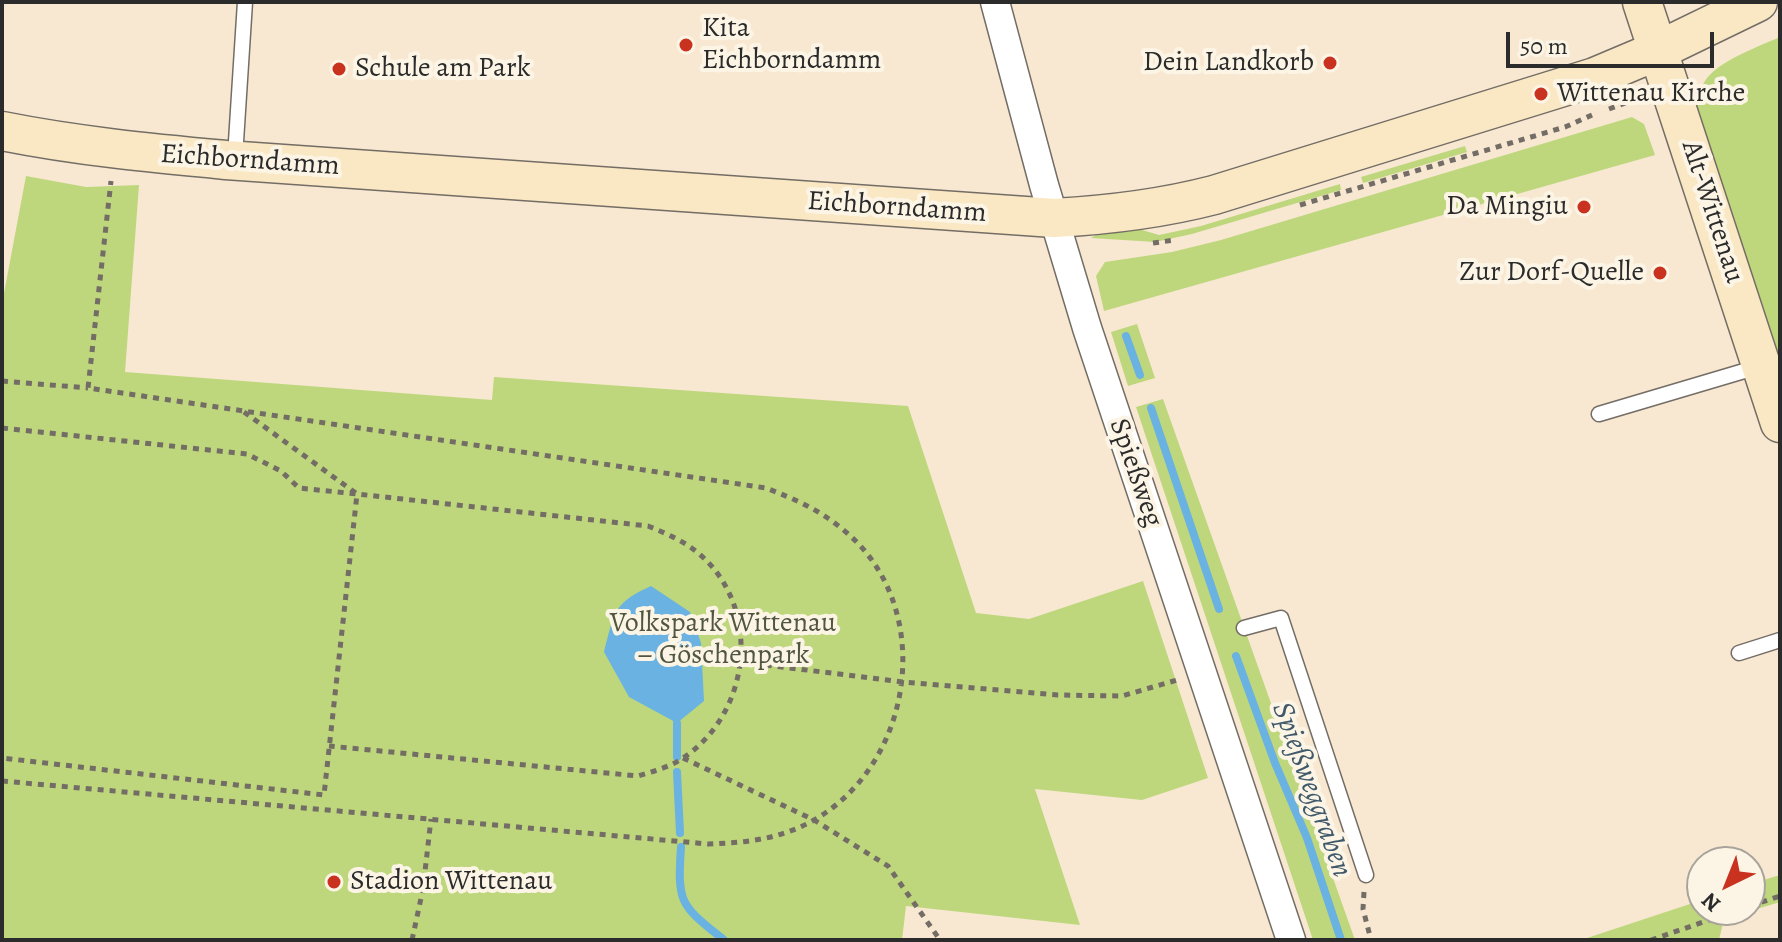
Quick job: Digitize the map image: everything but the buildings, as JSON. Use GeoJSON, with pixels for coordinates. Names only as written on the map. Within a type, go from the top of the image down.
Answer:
{"type":"FeatureCollection","features":[{"type":"Feature","properties":{"kind":"main road","name":"Alt-Wittenau"},"geometry":{"type":"LineString","coordinates":[[1642,2],[1780,423]]}},
{"type":"Feature","properties":{"kind":"main road","name":"Eichborndamm"},"geometry":{"type":"LineString","coordinates":[[2,131],[114,150],[234,160],[1054,218],[1121,214],[1214,195],[1595,77],[1758,2]]}},
{"type":"Feature","properties":{"kind":"street","name":"Spießweg"},"geometry":{"type":"LineString","coordinates":[[995,2],[1054,218],[1111,404],[1291,940]]}},
{"type":"Feature","properties":{"kind":"lane"},"geometry":{"type":"LineString","coordinates":[[234,160],[245,2]]}},
{"type":"Feature","properties":{"kind":"lane"},"geometry":{"type":"LineString","coordinates":[[1599,414],[1762,366]]}},
{"type":"Feature","properties":{"kind":"lane"},"geometry":{"type":"LineString","coordinates":[[1244,628],[1281,618],[1366,875]]}},
{"type":"Feature","properties":{"kind":"lane"},"geometry":{"type":"LineString","coordinates":[[1739,653],[1780,640]]}},
{"type":"Feature","properties":{"kind":"path"},"geometry":{"type":"LineString","coordinates":[[88,388],[111,181]]}},
{"type":"Feature","properties":{"kind":"path"},"geometry":{"type":"LineString","coordinates":[[2,381],[88,388],[766,488],[807,504],[843,529],[865,552],[897,612],[903,648],[903,682],[892,730],[862,780],[840,802],[814,820],[780,835],[745,843],[708,844],[2,781]]}},
{"type":"Feature","properties":{"kind":"path"},"geometry":{"type":"LineString","coordinates":[[242,411],[357,494]]}},
{"type":"Feature","properties":{"kind":"path"},"geometry":{"type":"LineString","coordinates":[[2,428],[247,454],[281,471],[299,488],[648,526],[674,537],[698,553],[720,577],[734,605],[742,636],[742,662],[738,685],[726,714],[706,739],[683,758],[661,769],[638,776],[329,746]]}},
{"type":"Feature","properties":{"kind":"path"},"geometry":{"type":"LineString","coordinates":[[2,758],[324,795],[357,494]]}},
{"type":"Feature","properties":{"kind":"path"},"geometry":{"type":"LineString","coordinates":[[742,662],[903,682],[1094,697],[1122,696],[1203,672]]}},
{"type":"Feature","properties":{"kind":"path"},"geometry":{"type":"LineString","coordinates":[[683,758],[814,820],[888,866],[940,940]]}},
{"type":"Feature","properties":{"kind":"path"},"geometry":{"type":"LineString","coordinates":[[412,940],[423,889],[431,819]]}},
{"type":"Feature","properties":{"kind":"path"},"geometry":{"type":"LineString","coordinates":[[1366,875],[1363,909],[1371,940]]}},
{"type":"Feature","properties":{"kind":"path"},"geometry":{"type":"LineString","coordinates":[[1651,940],[1692,926]]}},
{"type":"Feature","properties":{"kind":"green space"},"geometry":{"type":"Polygon","coordinates":[[[1780,37],[1780,381],[1688,95],[1702,88],[1706,79],[1724,64],[1780,37]]]}},
{"type":"Feature","properties":{"kind":"green space"},"geometry":{"type":"Polygon","coordinates":[[[1632,117],[1644,124],[1655,155],[1104,311],[1096,276],[1105,262],[1172,252],[1221,240],[1632,117]]]}},
{"type":"Feature","properties":{"kind":"green space"},"geometry":{"type":"Polygon","coordinates":[[[1465,146],[1467,152],[1363,183],[1361,177],[1465,146]]]}},
{"type":"Feature","properties":{"kind":"green space","name":"Volkspark Wittenau – Göschenpark"},"geometry":{"type":"Polygon","coordinates":[[[26,176],[86,187],[139,185],[125,372],[492,400],[494,377],[908,406],[976,613],[1029,619],[1143,581],[1208,778],[1142,800],[1035,789],[1080,925],[906,906],[902,940],[2,940],[2,304],[26,176]]]}},
{"type":"Feature","properties":{"kind":"green space"},"geometry":{"type":"Polygon","coordinates":[[[1340,184],[1341,190],[1192,234],[1155,242],[1091,238],[1102,231],[1132,227],[1159,235],[1201,226],[1340,184]]]}},
{"type":"Feature","properties":{"kind":"green space"},"geometry":{"type":"Polygon","coordinates":[[[1137,324],[1155,378],[1128,386],[1111,332],[1137,324]]]}},
{"type":"Feature","properties":{"kind":"green space"},"geometry":{"type":"Polygon","coordinates":[[[1163,399],[1355,940],[1313,940],[1136,407],[1163,399]]]}},
{"type":"Feature","properties":{"kind":"green space"},"geometry":{"type":"Polygon","coordinates":[[[1780,875],[1780,902],[1766,906],[1766,879],[1780,875]]]}},
{"type":"Feature","properties":{"kind":"green space"},"geometry":{"type":"Polygon","coordinates":[[[1686,905],[1686,926],[1722,926],[1719,940],[1581,940],[1686,905]]]}},
{"type":"Feature","properties":{"kind":"water"},"geometry":{"type":"Polygon","coordinates":[[[651,586],[690,612],[701,643],[704,701],[677,723],[629,697],[604,652],[617,611],[629,598],[651,586]]]}},
{"type":"Feature","properties":{"kind":"waterway","name":"Spießweggraben"},"geometry":{"type":"LineString","coordinates":[[1126,336],[1140,375]]}},
{"type":"Feature","properties":{"kind":"waterway","name":"Spießweggraben"},"geometry":{"type":"LineString","coordinates":[[1151,408],[1219,609]]}},
{"type":"Feature","properties":{"kind":"waterway","name":"Spießweggraben"},"geometry":{"type":"LineString","coordinates":[[1236,656],[1275,763],[1307,838],[1341,940]]}},
{"type":"Feature","properties":{"kind":"waterway"},"geometry":{"type":"LineString","coordinates":[[677,723],[677,757]]}},
{"type":"Feature","properties":{"kind":"waterway"},"geometry":{"type":"LineString","coordinates":[[677,772],[680,833]]}},
{"type":"Feature","properties":{"kind":"waterway"},"geometry":{"type":"LineString","coordinates":[[681,847],[680,881],[685,902],[699,919],[724,940]]}},
{"type":"Feature","properties":{"kind":"place","name":"Kita Eichborndamm"},"geometry":{"type":"Point","coordinates":[686,45]}},
{"type":"Feature","properties":{"kind":"place","name":"Dein Landkorb"},"geometry":{"type":"Point","coordinates":[1330,63]}},
{"type":"Feature","properties":{"kind":"place","name":"Schule am Park"},"geometry":{"type":"Point","coordinates":[339,69]}},
{"type":"Feature","properties":{"kind":"place","name":"Wittenau Kirche"},"geometry":{"type":"Point","coordinates":[1541,94]}},
{"type":"Feature","properties":{"kind":"place","name":"Da Mingiu"},"geometry":{"type":"Point","coordinates":[1584,207]}},
{"type":"Feature","properties":{"kind":"place","name":"Zur Dorf-Quelle"},"geometry":{"type":"Point","coordinates":[1660,273]}},
{"type":"Feature","properties":{"kind":"place","name":"Stadion Wittenau"},"geometry":{"type":"Point","coordinates":[334,882]}}]}
